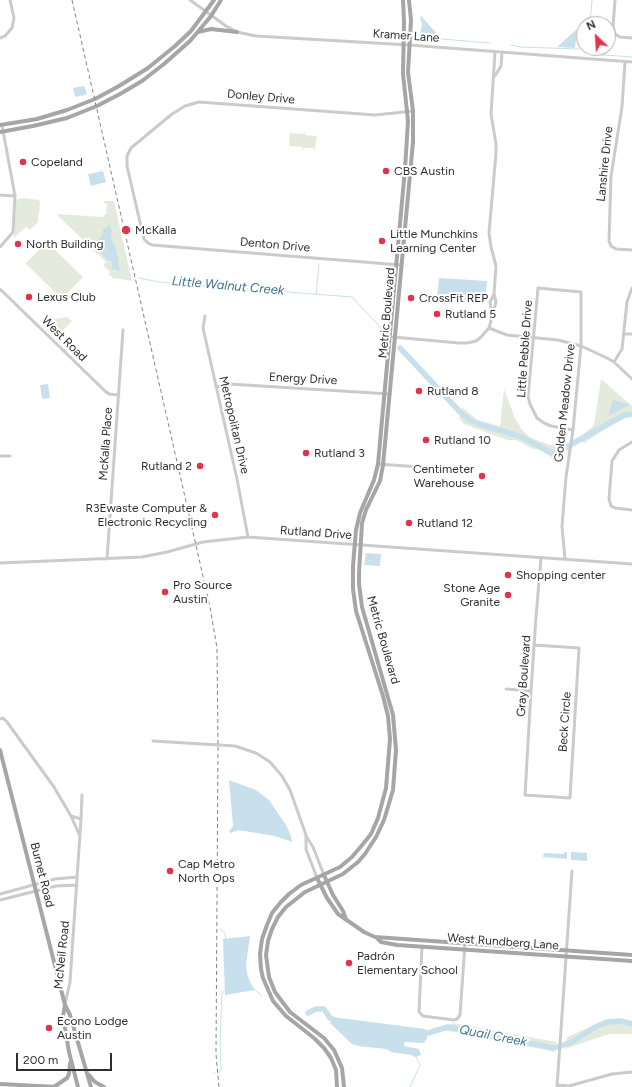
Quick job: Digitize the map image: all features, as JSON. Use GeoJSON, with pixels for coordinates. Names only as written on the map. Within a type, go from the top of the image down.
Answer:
{"type":"FeatureCollection","features":[{"type":"Feature","properties":{"kind":"main road"},"geometry":{"type":"LineString","coordinates":[[1,125],[37,119],[68,110],[100,96],[138,75],[163,57],[175,46],[191,30],[214,0]]}},
{"type":"Feature","properties":{"kind":"main road"},"geometry":{"type":"LineString","coordinates":[[2,132],[46,124],[67,118],[96,106],[142,80],[164,64],[197,32],[211,16],[221,0]]}},
{"type":"Feature","properties":{"kind":"main road","name":"Metric Boulevard"},"geometry":{"type":"LineString","coordinates":[[337,1087],[336,1070],[331,1058],[324,1048],[284,1014],[273,1001],[266,987],[261,969],[260,947],[266,927],[276,908],[285,898],[301,886],[343,864],[359,850],[371,834],[381,810],[387,782],[390,739],[388,721],[384,701],[358,618],[352,583],[354,545],[360,514],[375,478],[378,464],[390,336],[407,141],[407,111],[403,74],[404,0]]}},
{"type":"Feature","properties":{"kind":"main road","name":"Metric Boulevard"},"geometry":{"type":"LineString","coordinates":[[344,1087],[342,1068],[334,1050],[324,1038],[288,1010],[278,997],[268,977],[266,948],[272,929],[278,917],[286,907],[298,896],[343,874],[362,858],[376,837],[387,812],[393,784],[396,750],[394,720],[389,696],[364,616],[359,584],[361,531],[364,516],[380,479],[383,465],[413,142],[413,111],[408,72],[411,20],[409,0]]}},
{"type":"Feature","properties":{"kind":"main road"},"geometry":{"type":"LineString","coordinates":[[197,32],[211,29],[237,32]]}},
{"type":"Feature","properties":{"kind":"main road"},"geometry":{"type":"LineString","coordinates":[[138,75],[142,80]]}},
{"type":"Feature","properties":{"kind":"main road"},"geometry":{"type":"LineString","coordinates":[[381,435],[386,436]]}},
{"type":"Feature","properties":{"kind":"main road"},"geometry":{"type":"LineString","coordinates":[[375,478],[380,479]]}},
{"type":"Feature","properties":{"kind":"main road"},"geometry":{"type":"LineString","coordinates":[[358,618],[364,616]]}},
{"type":"Feature","properties":{"kind":"main road"},"geometry":{"type":"LineString","coordinates":[[388,721],[394,720]]}},
{"type":"Feature","properties":{"kind":"main road","name":"Burnet Road"},"geometry":{"type":"LineString","coordinates":[[0,750],[65,1005],[70,1015],[91,1087]]}},
{"type":"Feature","properties":{"kind":"main road"},"geometry":{"type":"LineString","coordinates":[[381,810],[387,812]]}},
{"type":"Feature","properties":{"kind":"main road","name":"West Rundberg Lane"},"geometry":{"type":"LineString","coordinates":[[324,875],[346,919]]}},
{"type":"Feature","properties":{"kind":"main road","name":"West Rundberg Lane"},"geometry":{"type":"LineString","coordinates":[[318,878],[327,898],[338,914],[341,914],[364,932],[375,937],[381,942],[465,950],[632,961]]}},
{"type":"Feature","properties":{"kind":"main road"},"geometry":{"type":"LineString","coordinates":[[266,927],[272,929]]}},
{"type":"Feature","properties":{"kind":"main road","name":"West Rundberg Lane"},"geometry":{"type":"LineString","coordinates":[[375,937],[632,955]]}},
{"type":"Feature","properties":{"kind":"main road"},"geometry":{"type":"LineString","coordinates":[[406,940],[406,945]]}},
{"type":"Feature","properties":{"kind":"main road"},"geometry":{"type":"LineString","coordinates":[[273,1001],[278,997]]}},
{"type":"Feature","properties":{"kind":"main road","name":"Burnet Road"},"geometry":{"type":"LineString","coordinates":[[65,1005],[63,1016],[78,1087]]}},
{"type":"Feature","properties":{"kind":"main road"},"geometry":{"type":"LineString","coordinates":[[284,1014],[288,1010]]}},
{"type":"Feature","properties":{"kind":"main road"},"geometry":{"type":"LineString","coordinates":[[0,1084],[55,1087],[67,1078],[71,1059]]}},
{"type":"Feature","properties":{"kind":"main road"},"geometry":{"type":"LineString","coordinates":[[88,1074],[95,1082],[104,1087]]}},
{"type":"Feature","properties":{"kind":"street"},"geometry":{"type":"LineString","coordinates":[[0,38],[5,36],[12,28],[14,18],[10,0]]}},
{"type":"Feature","properties":{"kind":"street","name":"Kramer Lane"},"geometry":{"type":"LineString","coordinates":[[190,0],[211,16],[237,32],[256,36],[409,45],[632,62]]}},
{"type":"Feature","properties":{"kind":"street"},"geometry":{"type":"LineString","coordinates":[[615,0],[613,27],[615,34],[620,37],[632,38]]}},
{"type":"Feature","properties":{"kind":"street"},"geometry":{"type":"LineString","coordinates":[[390,336],[467,343],[476,341],[489,328],[492,316],[490,302],[494,294],[496,266],[489,233],[496,153],[496,144],[491,121],[495,52]]}},
{"type":"Feature","properties":{"kind":"street"},"geometry":{"type":"LineString","coordinates":[[494,78],[500,66],[502,52]]}},
{"type":"Feature","properties":{"kind":"street","name":"Lanshire Drive"},"geometry":{"type":"LineString","coordinates":[[625,62],[622,106],[611,176],[608,241],[611,246],[616,249],[632,250]]}},
{"type":"Feature","properties":{"kind":"street","name":"Donley Drive"},"geometry":{"type":"LineString","coordinates":[[148,243],[144,239],[143,235],[127,166],[127,156],[131,148],[172,114],[185,106],[199,102],[375,115],[413,111]]}},
{"type":"Feature","properties":{"kind":"street"},"geometry":{"type":"LineString","coordinates":[[0,247],[12,232],[15,196],[1,125]]}},
{"type":"Feature","properties":{"kind":"street"},"geometry":{"type":"LineString","coordinates":[[0,195],[15,196]]}},
{"type":"Feature","properties":{"kind":"street","name":"Denton Drive"},"geometry":{"type":"LineString","coordinates":[[148,243],[152,245],[401,265]]}},
{"type":"Feature","properties":{"kind":"street","name":"Little Pebble Drive"},"geometry":{"type":"LineString","coordinates":[[538,288],[528,396],[532,411],[537,418],[551,426],[573,430]]}},
{"type":"Feature","properties":{"kind":"street","name":"Golden Meadow Drive"},"geometry":{"type":"LineString","coordinates":[[538,288],[581,292],[581,346],[562,526],[565,559]]}},
{"type":"Feature","properties":{"kind":"street"},"geometry":{"type":"LineString","coordinates":[[614,362],[622,349],[626,302],[632,288]]}},
{"type":"Feature","properties":{"kind":"street","name":"West Road"},"geometry":{"type":"LineString","coordinates":[[0,289],[104,391],[109,394],[118,395]]}},
{"type":"Feature","properties":{"kind":"street","name":"Metropolitan Drive"},"geometry":{"type":"LineString","coordinates":[[204,316],[203,328],[237,479],[248,537]]}},
{"type":"Feature","properties":{"kind":"street"},"geometry":{"type":"LineString","coordinates":[[489,328],[507,335],[558,340],[593,350],[614,362],[632,379]]}},
{"type":"Feature","properties":{"kind":"street","name":"McKalla Place"},"geometry":{"type":"LineString","coordinates":[[107,559],[123,330]]}},
{"type":"Feature","properties":{"kind":"street"},"geometry":{"type":"LineString","coordinates":[[624,334],[632,334]]}},
{"type":"Feature","properties":{"kind":"street","name":"Energy Drive"},"geometry":{"type":"LineString","coordinates":[[216,386],[229,384],[390,394]]}},
{"type":"Feature","properties":{"kind":"street"},"geometry":{"type":"LineString","coordinates":[[632,442],[619,450],[612,461],[609,502],[615,508],[632,510]]}},
{"type":"Feature","properties":{"kind":"street"},"geometry":{"type":"LineString","coordinates":[[0,456],[10,456]]}},
{"type":"Feature","properties":{"kind":"street"},"geometry":{"type":"LineString","coordinates":[[378,464],[448,469]]}},
{"type":"Feature","properties":{"kind":"street","name":"Rutland Drive"},"geometry":{"type":"LineString","coordinates":[[0,563],[149,556],[203,542],[248,537],[632,564]]}},
{"type":"Feature","properties":{"kind":"street","name":"Gray Boulevard"},"geometry":{"type":"LineString","coordinates":[[526,795],[531,691],[541,558]]}},
{"type":"Feature","properties":{"kind":"street","name":"Beck Circle"},"geometry":{"type":"LineString","coordinates":[[526,795],[570,798],[579,648],[535,645]]}},
{"type":"Feature","properties":{"kind":"street"},"geometry":{"type":"LineString","coordinates":[[506,689],[531,691]]}},
{"type":"Feature","properties":{"kind":"street"},"geometry":{"type":"LineString","coordinates":[[0,719],[3,718],[7,722],[54,787],[80,834]]}},
{"type":"Feature","properties":{"kind":"street","name":"West Rundberg Lane"},"geometry":{"type":"LineString","coordinates":[[153,741],[235,746],[249,750],[262,757],[276,768],[287,784],[306,834],[324,875]]}},
{"type":"Feature","properties":{"kind":"street","name":"McNeil Road"},"geometry":{"type":"LineString","coordinates":[[65,1005],[72,964],[82,795]]}},
{"type":"Feature","properties":{"kind":"street"},"geometry":{"type":"LineString","coordinates":[[70,816],[81,819]]}},
{"type":"Feature","properties":{"kind":"street","name":"West Rundberg Lane"},"geometry":{"type":"LineString","coordinates":[[306,834],[306,849],[318,878]]}},
{"type":"Feature","properties":{"kind":"street"},"geometry":{"type":"LineString","coordinates":[[572,871],[557,1086],[569,1086],[612,1074],[632,1072]]}},
{"type":"Feature","properties":{"kind":"street"},"geometry":{"type":"LineString","coordinates":[[0,894],[59,878],[77,877]]}},
{"type":"Feature","properties":{"kind":"street"},"geometry":{"type":"LineString","coordinates":[[0,900],[59,885],[77,885]]}},
{"type":"Feature","properties":{"kind":"street"},"geometry":{"type":"LineString","coordinates":[[422,946],[418,1012],[424,1016],[452,1020],[457,1019],[460,1015],[465,944]]}},
{"type":"Feature","properties":{"kind":"green space"},"geometry":{"type":"Polygon","coordinates":[[[305,132],[305,135],[317,136],[314,151],[314,148],[304,148],[303,150],[302,147],[289,146],[290,133],[303,134],[305,132]]]}},
{"type":"Feature","properties":{"kind":"green space"},"geometry":{"type":"Polygon","coordinates":[[[21,198],[39,200],[38,222],[30,230],[26,227],[14,238],[16,201],[21,198]]]}},
{"type":"Feature","properties":{"kind":"green space"},"geometry":{"type":"Polygon","coordinates":[[[104,201],[114,201],[132,281],[113,278],[109,274],[110,272],[103,265],[106,262],[56,214],[103,217],[106,215],[107,204],[104,203],[104,201]]]}},
{"type":"Feature","properties":{"kind":"green space"},"geometry":{"type":"Polygon","coordinates":[[[46,243],[48,243],[83,277],[62,299],[26,264],[46,243]]]}},
{"type":"Feature","properties":{"kind":"green space"},"geometry":{"type":"Polygon","coordinates":[[[67,317],[72,321],[58,335],[60,337],[58,339],[45,328],[55,319],[67,317]]]}},
{"type":"Feature","properties":{"kind":"green space"},"geometry":{"type":"Polygon","coordinates":[[[601,379],[632,406],[632,417],[625,418],[584,443],[579,438],[594,425],[601,379]]]}},
{"type":"Feature","properties":{"kind":"green space"},"geometry":{"type":"Polygon","coordinates":[[[504,389],[515,418],[522,430],[531,438],[550,445],[566,446],[564,459],[554,460],[549,455],[538,449],[533,449],[516,440],[507,440],[464,424],[459,418],[462,407],[477,420],[500,426],[504,389]]]}},
{"type":"Feature","properties":{"kind":"green space"},"geometry":{"type":"Polygon","coordinates":[[[607,1019],[625,1019],[632,1021],[632,1034],[609,1034],[565,1049],[567,1037],[607,1019]]]}},
{"type":"Feature","properties":{"kind":"green space"},"geometry":{"type":"Polygon","coordinates":[[[453,1023],[556,1042],[555,1052],[441,1030],[453,1023]]]}},
{"type":"Feature","properties":{"kind":"water"},"geometry":{"type":"Polygon","coordinates":[[[421,16],[439,36],[420,34],[422,24],[420,18],[421,16]]]}},
{"type":"Feature","properties":{"kind":"water"},"geometry":{"type":"Polygon","coordinates":[[[576,30],[575,48],[557,47],[576,30]]]}},
{"type":"Feature","properties":{"kind":"water"},"geometry":{"type":"Polygon","coordinates":[[[84,86],[87,93],[86,95],[75,97],[73,88],[84,86]]]}},
{"type":"Feature","properties":{"kind":"water"},"geometry":{"type":"Polygon","coordinates":[[[103,171],[106,182],[91,186],[88,174],[103,171]]]}},
{"type":"Feature","properties":{"kind":"water"},"geometry":{"type":"Polygon","coordinates":[[[110,224],[110,229],[112,229],[111,238],[116,248],[120,271],[112,269],[112,261],[109,261],[97,249],[96,242],[103,234],[103,230],[110,224]]]}},
{"type":"Feature","properties":{"kind":"water"},"geometry":{"type":"Polygon","coordinates":[[[439,278],[487,281],[485,301],[437,298],[439,278]]]}},
{"type":"Feature","properties":{"kind":"water"},"geometry":{"type":"Polygon","coordinates":[[[48,384],[50,398],[43,399],[40,385],[48,384]]]}},
{"type":"Feature","properties":{"kind":"water"},"geometry":{"type":"Polygon","coordinates":[[[613,400],[630,405],[608,416],[613,400]]]}},
{"type":"Feature","properties":{"kind":"water"},"geometry":{"type":"Polygon","coordinates":[[[366,553],[381,554],[380,566],[364,565],[366,553]]]}},
{"type":"Feature","properties":{"kind":"water"},"geometry":{"type":"Polygon","coordinates":[[[229,780],[256,790],[269,800],[286,825],[292,842],[275,836],[238,830],[231,833],[229,831],[233,826],[229,780]]]}},
{"type":"Feature","properties":{"kind":"water"},"geometry":{"type":"Polygon","coordinates":[[[567,852],[567,859],[543,857],[544,853],[563,854],[567,852]]]}},
{"type":"Feature","properties":{"kind":"water"},"geometry":{"type":"Polygon","coordinates":[[[571,852],[587,853],[587,861],[571,860],[571,852]]]}},
{"type":"Feature","properties":{"kind":"water"},"geometry":{"type":"Polygon","coordinates":[[[250,936],[246,964],[250,982],[255,990],[225,995],[223,939],[250,936]]]}},
{"type":"Feature","properties":{"kind":"water"},"geometry":{"type":"Polygon","coordinates":[[[332,1017],[425,1029],[427,1032],[427,1038],[424,1043],[404,1042],[404,1046],[419,1049],[421,1055],[415,1057],[391,1052],[386,1049],[358,1046],[352,1044],[330,1023],[332,1017]]]}},
{"type":"Feature","properties":{"kind":"waterway"},"geometry":{"type":"LineString","coordinates":[[591,16],[592,0]]}},
{"type":"Feature","properties":{"kind":"waterway"},"geometry":{"type":"LineString","coordinates":[[417,37],[490,43]]}},
{"type":"Feature","properties":{"kind":"waterway"},"geometry":{"type":"LineString","coordinates":[[511,45],[520,47],[576,49]]}},
{"type":"Feature","properties":{"kind":"waterway"},"geometry":{"type":"LineString","coordinates":[[616,56],[632,57]]}},
{"type":"Feature","properties":{"kind":"waterway","name":"Little Walnut Creek"},"geometry":{"type":"LineString","coordinates":[[316,294],[319,264]]}},
{"type":"Feature","properties":{"kind":"waterway","name":"Little Walnut Creek"},"geometry":{"type":"LineString","coordinates":[[139,278],[159,282],[352,297],[383,330]]}},
{"type":"Feature","properties":{"kind":"waterway","name":"Little Walnut Creek"},"geometry":{"type":"LineString","coordinates":[[400,348],[461,413],[470,420],[522,437],[551,453],[556,453],[613,421],[625,415],[632,414]]}},
{"type":"Feature","properties":{"kind":"waterway","name":"Quail Creek"},"geometry":{"type":"LineString","coordinates":[[220,928],[225,934],[226,940]]}},
{"type":"Feature","properties":{"kind":"waterway"},"geometry":{"type":"LineString","coordinates":[[219,1073],[221,1069],[220,1041],[222,994],[225,990]]}},
{"type":"Feature","properties":{"kind":"waterway","name":"Quail Creek"},"geometry":{"type":"LineString","coordinates":[[255,990],[262,996]]}},
{"type":"Feature","properties":{"kind":"waterway","name":"Quail Creek"},"geometry":{"type":"LineString","coordinates":[[308,1013],[316,1009],[324,1009],[330,1018],[338,1021]]}},
{"type":"Feature","properties":{"kind":"waterway","name":"Quail Creek"},"geometry":{"type":"LineString","coordinates":[[421,1035],[448,1027],[554,1048],[572,1042],[597,1026],[608,1022],[620,1021],[632,1024]]}},
{"type":"Feature","properties":{"kind":"waterway"},"geometry":{"type":"LineString","coordinates":[[410,1087],[420,1065],[416,1056]]}},
{"type":"Feature","properties":{"kind":"railway"},"geometry":{"type":"LineString","coordinates":[[72,0],[210,607],[217,648],[218,745],[216,1054],[219,1087]]}},
{"type":"Feature","properties":{"kind":"place","name":"Copeland"},"geometry":{"type":"Point","coordinates":[23,162]}},
{"type":"Feature","properties":{"kind":"place","name":"CBS Austin"},"geometry":{"type":"Point","coordinates":[386,171]}},
{"type":"Feature","properties":{"kind":"place","name":"McKalla"},"geometry":{"type":"Point","coordinates":[126,230]}},
{"type":"Feature","properties":{"kind":"place","name":"Little Munchkins Learning Center"},"geometry":{"type":"Point","coordinates":[382,241]}},
{"type":"Feature","properties":{"kind":"place","name":"North Building"},"geometry":{"type":"Point","coordinates":[18,244]}},
{"type":"Feature","properties":{"kind":"place","name":"Lexus Club"},"geometry":{"type":"Point","coordinates":[29,297]}},
{"type":"Feature","properties":{"kind":"place","name":"CrossFit REP"},"geometry":{"type":"Point","coordinates":[411,298]}},
{"type":"Feature","properties":{"kind":"place","name":"Rutland 5"},"geometry":{"type":"Point","coordinates":[437,314]}},
{"type":"Feature","properties":{"kind":"place","name":"Rutland 8"},"geometry":{"type":"Point","coordinates":[419,391]}},
{"type":"Feature","properties":{"kind":"place","name":"Rutland 10"},"geometry":{"type":"Point","coordinates":[426,440]}},
{"type":"Feature","properties":{"kind":"place","name":"Rutland 3"},"geometry":{"type":"Point","coordinates":[306,453]}},
{"type":"Feature","properties":{"kind":"place","name":"Rutland 2"},"geometry":{"type":"Point","coordinates":[200,466]}},
{"type":"Feature","properties":{"kind":"place","name":"Centimeter Warehouse"},"geometry":{"type":"Point","coordinates":[482,476]}},
{"type":"Feature","properties":{"kind":"place","name":"R3Ewaste Computer & Electronic Recycling"},"geometry":{"type":"Point","coordinates":[215,515]}},
{"type":"Feature","properties":{"kind":"place","name":"Rutland 12"},"geometry":{"type":"Point","coordinates":[409,523]}},
{"type":"Feature","properties":{"kind":"place","name":"Shopping center"},"geometry":{"type":"Point","coordinates":[508,575]}},
{"type":"Feature","properties":{"kind":"place","name":"Pro Source Austin"},"geometry":{"type":"Point","coordinates":[165,592]}},
{"type":"Feature","properties":{"kind":"place","name":"Stone Age Granite"},"geometry":{"type":"Point","coordinates":[508,595]}},
{"type":"Feature","properties":{"kind":"place","name":"Cap Metro North Ops"},"geometry":{"type":"Point","coordinates":[170,871]}},
{"type":"Feature","properties":{"kind":"place","name":"Padrón Elementary School"},"geometry":{"type":"Point","coordinates":[349,963]}},
{"type":"Feature","properties":{"kind":"place","name":"Econo Lodge Austin"},"geometry":{"type":"Point","coordinates":[49,1028]}}]}
